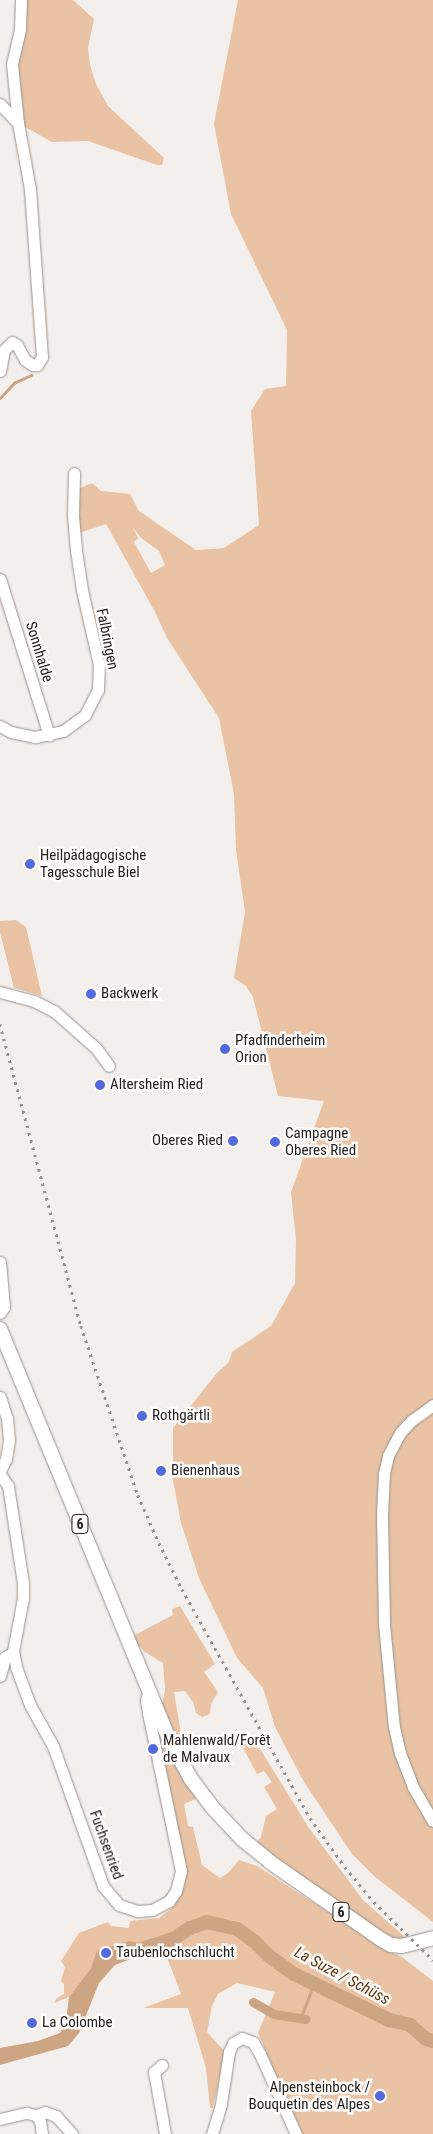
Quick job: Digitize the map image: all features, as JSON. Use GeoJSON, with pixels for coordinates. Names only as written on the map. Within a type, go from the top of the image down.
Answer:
{"type":"FeatureCollection","features":[{"type":"Feature","properties":{"kind":"main road","name":"6"},"geometry":{"type":"LineString","coordinates":[[0,1329],[170,1741],[191,1779],[213,1808],[242,1839],[270,1862],[387,1943],[402,1946],[433,1938]]}},
{"type":"Feature","properties":{"kind":"street"},"geometry":{"type":"LineString","coordinates":[[0,371],[4,350],[12,342],[17,345],[25,360],[33,365],[38,364],[42,357],[30,189],[18,124],[12,64],[20,29],[21,0]]}},
{"type":"Feature","properties":{"kind":"street"},"geometry":{"type":"LineString","coordinates":[[0,104],[18,124]]}},
{"type":"Feature","properties":{"kind":"street","name":"Falbringen"},"geometry":{"type":"LineString","coordinates":[[0,726],[21,735],[35,737],[49,735],[68,729],[85,715],[95,699],[100,678],[77,561],[73,514],[74,473]]}},
{"type":"Feature","properties":{"kind":"street","name":"Sonnhalde"},"geometry":{"type":"LineString","coordinates":[[0,578],[49,735]]}},
{"type":"Feature","properties":{"kind":"street"},"geometry":{"type":"LineString","coordinates":[[0,992],[34,1001],[54,1010],[96,1048],[109,1066]]}},
{"type":"Feature","properties":{"kind":"street"},"geometry":{"type":"LineString","coordinates":[[0,1262],[4,1307],[0,1313]]}},
{"type":"Feature","properties":{"kind":"street"},"geometry":{"type":"LineString","coordinates":[[0,1397],[6,1418],[9,1440],[6,1460],[0,1472],[8,1486],[23,1583],[13,1653],[5,1657],[0,1676]]}},
{"type":"Feature","properties":{"kind":"street"},"geometry":{"type":"LineString","coordinates":[[433,1405],[411,1421],[400,1433],[388,1456],[384,1473],[382,1516],[386,1653],[394,1726],[400,1753],[413,1787],[433,1821]]}},
{"type":"Feature","properties":{"kind":"street","name":"Fuchsenried"},"geometry":{"type":"LineString","coordinates":[[13,1653],[30,1706],[54,1746],[104,1886],[119,1905],[138,1911],[152,1910],[165,1904],[176,1891],[181,1871],[148,1713],[146,1700],[150,1691]]}},
{"type":"Feature","properties":{"kind":"street"},"geometry":{"type":"LineString","coordinates":[[212,2134],[221,2104],[229,2052],[233,2043],[242,2038],[253,2042],[260,2054],[296,2134]]}},
{"type":"Feature","properties":{"kind":"street"},"geometry":{"type":"LineString","coordinates":[[162,2065],[154,2072],[165,2134]]}},
{"type":"Feature","properties":{"kind":"street"},"geometry":{"type":"LineString","coordinates":[[0,2119],[25,2114],[36,2115],[42,2112],[56,2116],[72,2134]]}},
{"type":"Feature","properties":{"kind":"street"},"geometry":{"type":"LineString","coordinates":[[36,2115],[40,2121],[42,2134]]}},
{"type":"Feature","properties":{"kind":"shaded area"},"geometry":{"type":"Polygon","coordinates":[[[21,0],[73,0],[94,19],[88,48],[90,65],[96,84],[108,106],[164,158],[162,165],[157,165],[88,141],[52,142],[18,123],[12,64],[21,0]]]}},
{"type":"Feature","properties":{"kind":"shaded area"},"geometry":{"type":"Polygon","coordinates":[[[238,0],[433,0],[433,1922],[374,1876],[352,1854],[304,1782],[275,1727],[263,1688],[237,1658],[199,1578],[181,1523],[173,1480],[173,1428],[217,1373],[229,1362],[232,1352],[271,1326],[295,1283],[296,1240],[291,1192],[324,1101],[278,1096],[253,997],[246,986],[234,978],[245,912],[236,850],[234,794],[219,718],[167,638],[155,612],[106,524],[79,533],[78,489],[92,483],[101,491],[130,494],[139,511],[196,550],[224,548],[259,525],[251,411],[265,389],[286,386],[287,330],[231,214],[214,124],[238,0]],[[133,528],[138,538],[134,542],[151,573],[165,565],[159,551],[141,538],[133,528]]]}},
{"type":"Feature","properties":{"kind":"shaded area"},"geometry":{"type":"Polygon","coordinates":[[[16,920],[26,927],[42,996],[14,988],[0,932],[0,921],[16,920]]]}},
{"type":"Feature","properties":{"kind":"shaded area"},"geometry":{"type":"Polygon","coordinates":[[[180,1606],[215,1664],[204,1672],[218,1692],[211,1704],[210,1714],[202,1717],[196,1713],[193,1702],[185,1691],[174,1692],[181,1734],[177,1736],[161,1709],[165,1690],[163,1663],[145,1652],[131,1637],[173,1615],[172,1609],[180,1606]]]}},
{"type":"Feature","properties":{"kind":"shaded area"},"geometry":{"type":"Polygon","coordinates":[[[154,1729],[198,1798],[184,1804],[188,1826],[193,1827],[202,1865],[220,1878],[228,1873],[239,1860],[257,1866],[388,1951],[402,1957],[433,1981],[433,2134],[301,2134],[258,2033],[275,1992],[237,1983],[218,1994],[212,2006],[207,2032],[225,2052],[213,2108],[210,2108],[206,2068],[188,2008],[143,2008],[181,1994],[163,1947],[98,1951],[91,1968],[69,1997],[54,2003],[57,1998],[64,1994],[64,1984],[61,1981],[65,1967],[61,1961],[79,1933],[108,1922],[111,1926],[129,1928],[130,1921],[159,1918],[172,1908],[170,1904],[180,1892],[154,1729]]]}},
{"type":"Feature","properties":{"kind":"shaded area"},"geometry":{"type":"Polygon","coordinates":[[[252,1736],[309,1828],[363,1900],[406,1938],[390,1938],[280,1863],[257,1842],[261,1837],[266,1816],[277,1809],[264,1787],[272,1782],[264,1771],[257,1774],[241,1744],[252,1736]]]}},
{"type":"Feature","properties":{"kind":"shaded area"},"geometry":{"type":"Polygon","coordinates":[[[128,1941],[163,1947],[115,1965],[99,1983],[79,2033],[68,2046],[0,2065],[0,2048],[38,2041],[60,2033],[66,2021],[69,1997],[91,1968],[97,1951],[128,1941]]]}},
{"type":"Feature","properties":{"kind":"waterway"},"geometry":{"type":"LineString","coordinates":[[0,398],[14,383],[31,375]]}},
{"type":"Feature","properties":{"kind":"waterway","name":"La Suze / Schüss"},"geometry":{"type":"LineString","coordinates":[[136,1951],[173,1939],[190,1928],[207,1922],[237,1929],[294,1974],[389,2020],[410,2025],[426,2039],[433,2041]]}},
{"type":"Feature","properties":{"kind":"waterway"},"geometry":{"type":"LineString","coordinates":[[301,2017],[314,1983]]}},
{"type":"Feature","properties":{"kind":"waterway"},"geometry":{"type":"LineString","coordinates":[[253,2002],[274,2014],[306,2019]]}},
{"type":"Feature","properties":{"kind":"railway"},"geometry":{"type":"LineString","coordinates":[[0,1024],[81,1326],[138,1495],[159,1543],[182,1589],[310,1818],[345,1867],[374,1902],[433,1960]]}},
{"type":"Feature","properties":{"kind":"place","name":"Heilpädagogische Tagesschule Biel"},"geometry":{"type":"Point","coordinates":[30,864]}},
{"type":"Feature","properties":{"kind":"place","name":"Backwerk"},"geometry":{"type":"Point","coordinates":[91,994]}},
{"type":"Feature","properties":{"kind":"place","name":"Pfadfinderheim Orion"},"geometry":{"type":"Point","coordinates":[225,1049]}},
{"type":"Feature","properties":{"kind":"place","name":"Altersheim Ried"},"geometry":{"type":"Point","coordinates":[100,1085]}},
{"type":"Feature","properties":{"kind":"place","name":"Oberes Ried"},"geometry":{"type":"Point","coordinates":[233,1141]}},
{"type":"Feature","properties":{"kind":"place","name":"Campagne Oberes Ried"},"geometry":{"type":"Point","coordinates":[275,1142]}},
{"type":"Feature","properties":{"kind":"place","name":"Rothgärtli"},"geometry":{"type":"Point","coordinates":[142,1416]}},
{"type":"Feature","properties":{"kind":"place","name":"Bienenhaus"},"geometry":{"type":"Point","coordinates":[161,1471]}},
{"type":"Feature","properties":{"kind":"place","name":"Mahlenwald/Forêt de Malvaux"},"geometry":{"type":"Point","coordinates":[153,1749]}},
{"type":"Feature","properties":{"kind":"place","name":"Taubenlochschlucht"},"geometry":{"type":"Point","coordinates":[106,1953]}},
{"type":"Feature","properties":{"kind":"place","name":"La Colombe"},"geometry":{"type":"Point","coordinates":[32,2023]}},
{"type":"Feature","properties":{"kind":"place","name":"Alpensteinbock / Bouquetin des Alpes"},"geometry":{"type":"Point","coordinates":[380,2096]}}]}
